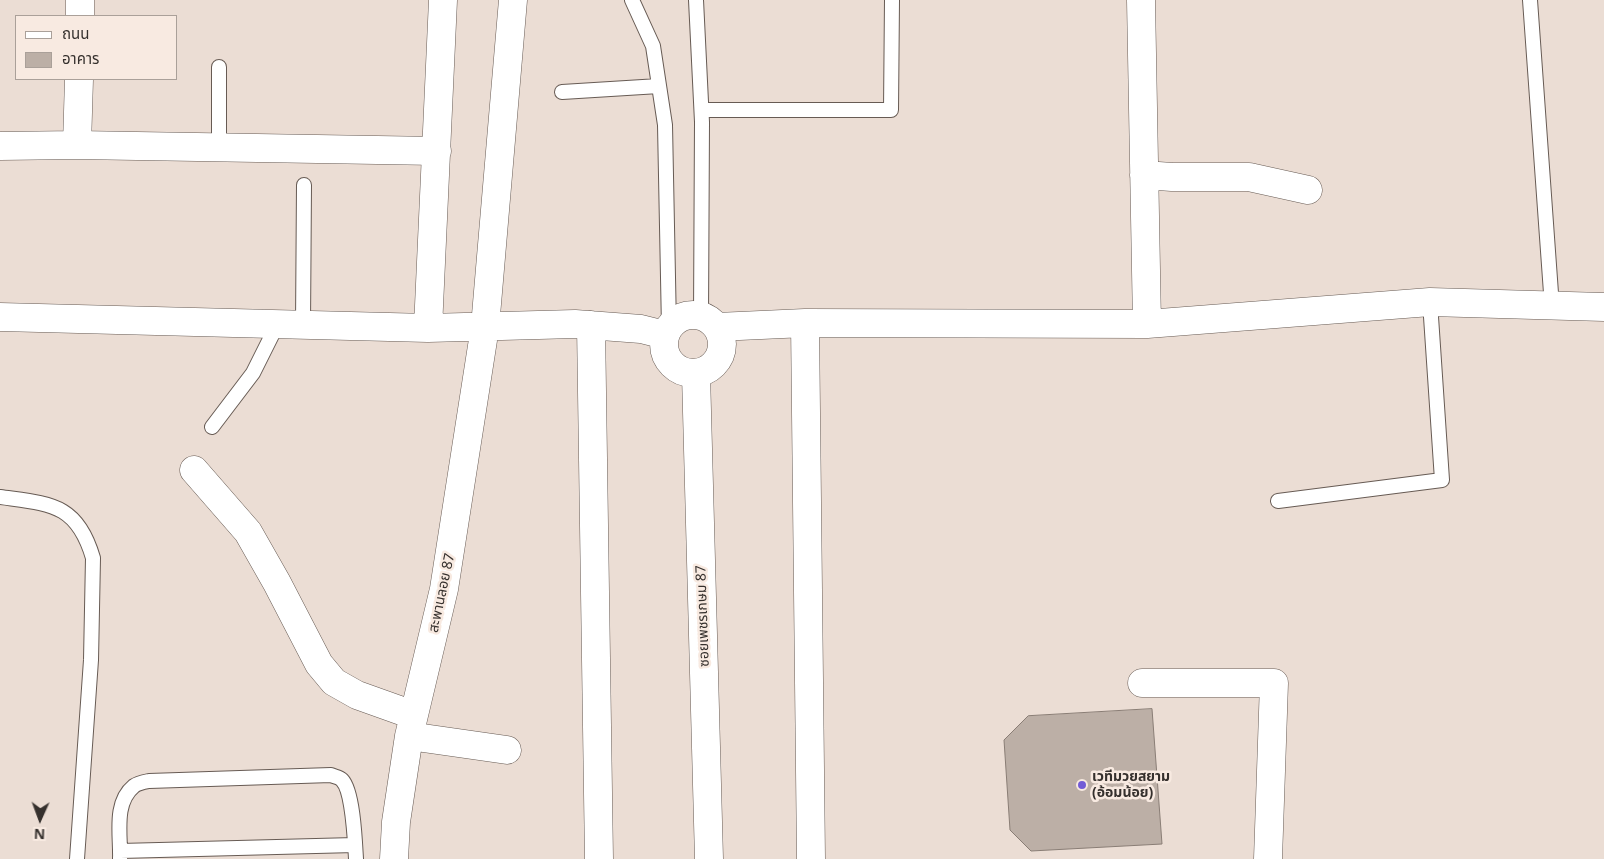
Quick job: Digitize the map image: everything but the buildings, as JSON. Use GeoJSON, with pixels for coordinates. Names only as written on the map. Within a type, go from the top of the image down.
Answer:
{"type":"FeatureCollection","features":[{"type":"Feature","properties":{"kind":"street"},"geometry":{"type":"LineString","coordinates":[[80,0],[80,15]]}},
{"type":"Feature","properties":{"kind":"street"},"geometry":{"type":"LineString","coordinates":[[428,328],[443,0]]}},
{"type":"Feature","properties":{"kind":"street","name":"สะพานลอย 87"},"geometry":{"type":"LineString","coordinates":[[394,859],[396,822],[411,725],[444,588],[485,326],[513,0]]}},
{"type":"Feature","properties":{"kind":"street"},"geometry":{"type":"LineString","coordinates":[[1142,0],[1147,324]]}},
{"type":"Feature","properties":{"kind":"street"},"geometry":{"type":"LineString","coordinates":[[78,145],[79,80]]}},
{"type":"Feature","properties":{"kind":"street"},"geometry":{"type":"LineString","coordinates":[[0,146],[78,145],[437,151]]}},
{"type":"Feature","properties":{"kind":"street"},"geometry":{"type":"LineString","coordinates":[[1144,175],[1172,177],[1249,176],[1308,190]]}},
{"type":"Feature","properties":{"kind":"street"},"geometry":{"type":"LineString","coordinates":[[709,322],[723,344],[718,360],[705,372],[696,374],[677,369],[670,363],[665,354],[664,344],[667,331],[677,319],[689,316],[709,322],[1147,324],[1430,302],[1604,307]]}},
{"type":"Feature","properties":{"kind":"street"},"geometry":{"type":"LineString","coordinates":[[0,316],[428,328],[591,325],[667,331]]}},
{"type":"Feature","properties":{"kind":"street"},"geometry":{"type":"LineString","coordinates":[[805,323],[811,859]]}},
{"type":"Feature","properties":{"kind":"street"},"geometry":{"type":"LineString","coordinates":[[591,325],[599,859]]}},
{"type":"Feature","properties":{"kind":"street","name":"ซอยเพชรเกษม 87"},"geometry":{"type":"LineString","coordinates":[[696,374],[709,859]]}},
{"type":"Feature","properties":{"kind":"street"},"geometry":{"type":"LineString","coordinates":[[194,470],[248,532],[319,664],[334,682],[411,725],[507,750]]}},
{"type":"Feature","properties":{"kind":"street"},"geometry":{"type":"LineString","coordinates":[[1142,683],[1274,683],[1268,859]]}},
{"type":"Feature","properties":{"kind":"lane"},"geometry":{"type":"LineString","coordinates":[[632,0],[653,46],[665,125],[667,331]]}},
{"type":"Feature","properties":{"kind":"lane"},"geometry":{"type":"LineString","coordinates":[[696,0],[702,110],[709,322]]}},
{"type":"Feature","properties":{"kind":"lane"},"geometry":{"type":"LineString","coordinates":[[702,110],[892,110],[892,0]]}},
{"type":"Feature","properties":{"kind":"lane"},"geometry":{"type":"LineString","coordinates":[[1530,0],[1552,307]]}},
{"type":"Feature","properties":{"kind":"lane"},"geometry":{"type":"LineString","coordinates":[[219,67],[219,148]]}},
{"type":"Feature","properties":{"kind":"lane"},"geometry":{"type":"LineString","coordinates":[[562,92],[659,86]]}},
{"type":"Feature","properties":{"kind":"lane"},"geometry":{"type":"LineString","coordinates":[[212,426],[290,324],[304,185]]}},
{"type":"Feature","properties":{"kind":"lane"},"geometry":{"type":"LineString","coordinates":[[1278,501],[1442,480],[1430,302]]}},
{"type":"Feature","properties":{"kind":"lane"},"geometry":{"type":"LineString","coordinates":[[0,497],[44,503],[70,514],[81,528],[93,558],[90,660],[77,859]]}},
{"type":"Feature","properties":{"kind":"lane"},"geometry":{"type":"LineString","coordinates":[[355,845],[120,855],[122,804],[127,793],[135,785],[149,781],[331,775],[341,778],[346,785],[350,797],[355,845],[356,859]]}},
{"type":"Feature","properties":{"kind":"place","name":"เวทีมวยสยาม (อ้อมน้อย)"},"geometry":{"type":"Point","coordinates":[1082,785]}}]}
